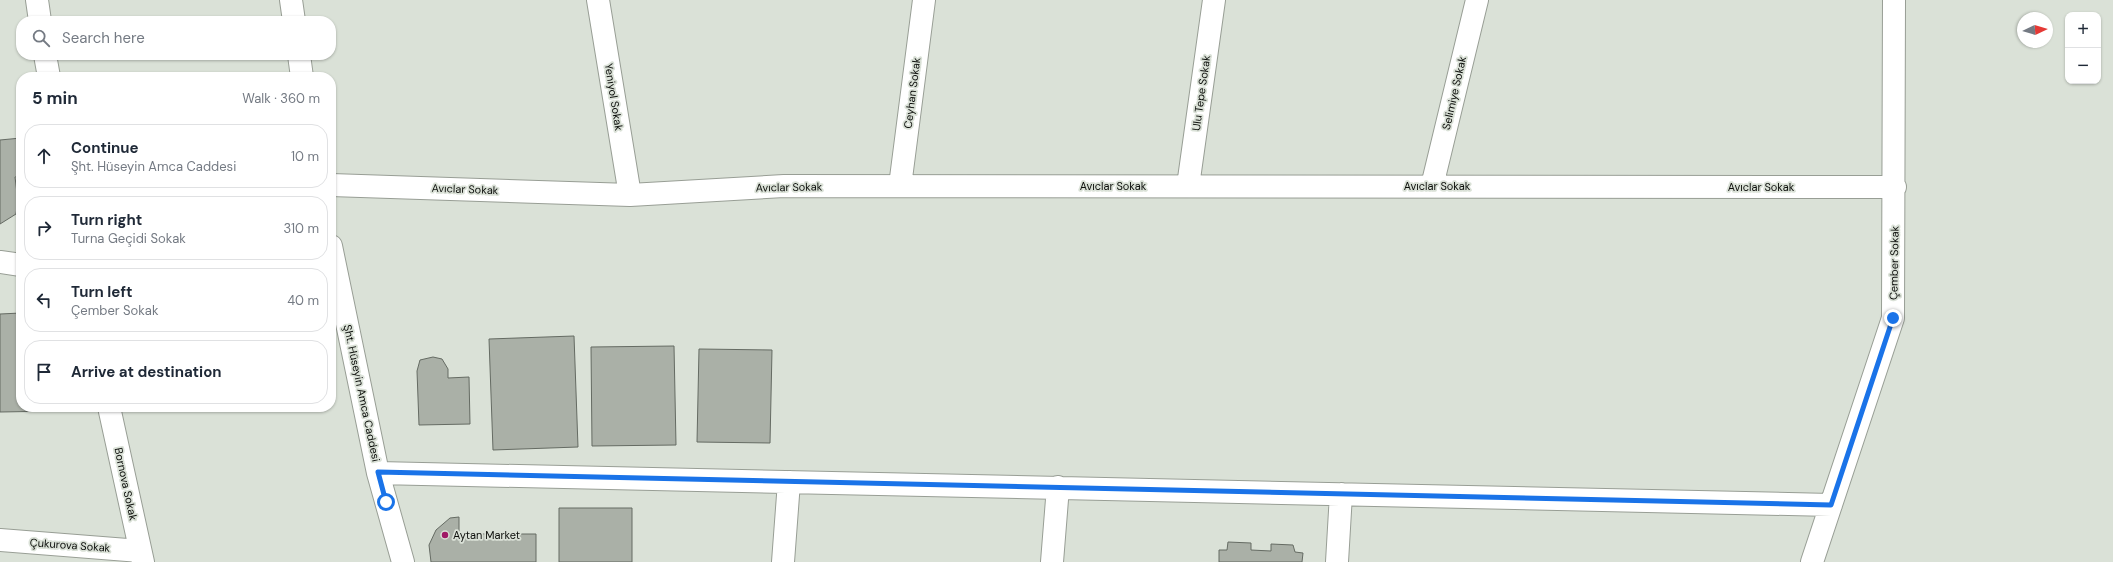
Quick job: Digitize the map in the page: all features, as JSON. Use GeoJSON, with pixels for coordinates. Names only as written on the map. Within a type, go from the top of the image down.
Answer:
{"type":"FeatureCollection","features":[{"type":"Feature","properties":{"kind":"street"},"geometry":{"type":"LineString","coordinates":[[37,0],[39,16]]}},
{"type":"Feature","properties":{"kind":"street"},"geometry":{"type":"LineString","coordinates":[[291,0],[293,16]]}},
{"type":"Feature","properties":{"kind":"street","name":"Yeniyol Sokak"},"geometry":{"type":"LineString","coordinates":[[598,0],[630,195]]}},
{"type":"Feature","properties":{"kind":"street","name":"Ceyhan Sokak"},"geometry":{"type":"LineString","coordinates":[[900,186],[924,0]]}},
{"type":"Feature","properties":{"kind":"street","name":"Ulu Tepe Sokak"},"geometry":{"type":"LineString","coordinates":[[1188,186],[1214,0]]}},
{"type":"Feature","properties":{"kind":"street","name":"Selimiye Sokak"},"geometry":{"type":"LineString","coordinates":[[1432,186],[1477,0]]}},
{"type":"Feature","properties":{"kind":"street","name":"Çember Sokak"},"geometry":{"type":"LineString","coordinates":[[1812,562],[1893,318],[1895,187],[1894,0]]}},
{"type":"Feature","properties":{"kind":"street"},"geometry":{"type":"LineString","coordinates":[[46,60],[48,72]]}},
{"type":"Feature","properties":{"kind":"street"},"geometry":{"type":"LineString","coordinates":[[300,60],[301,72]]}},
{"type":"Feature","properties":{"kind":"street","name":"Avıclar Sokak"},"geometry":{"type":"LineString","coordinates":[[336,185],[630,195],[784,186],[1895,187]]}},
{"type":"Feature","properties":{"kind":"street"},"geometry":{"type":"LineString","coordinates":[[0,262],[16,264]]}},
{"type":"Feature","properties":{"kind":"street","name":"Şht. Hüseyin Amca Caddesi"},"geometry":{"type":"LineString","coordinates":[[336,270],[378,472],[403,562]]}},
{"type":"Feature","properties":{"kind":"street","name":"Bornova Sokak"},"geometry":{"type":"LineString","coordinates":[[109,412],[142,556]]}},
{"type":"Feature","properties":{"kind":"street"},"geometry":{"type":"LineString","coordinates":[[378,472],[1831,505]]}},
{"type":"Feature","properties":{"kind":"street"},"geometry":{"type":"LineString","coordinates":[[783,562],[789,482]]}},
{"type":"Feature","properties":{"kind":"street"},"geometry":{"type":"LineString","coordinates":[[1052,562],[1058,488]]}},
{"type":"Feature","properties":{"kind":"street"},"geometry":{"type":"LineString","coordinates":[[1337,562],[1341,494]]}},
{"type":"Feature","properties":{"kind":"street","name":"Çukurova Sokak"},"geometry":{"type":"LineString","coordinates":[[0,540],[142,556]]}},
{"type":"Feature","properties":{"kind":"building"},"geometry":{"type":"Polygon","coordinates":[[[16,138],[16,214],[0,224],[0,140],[16,138]]]}},
{"type":"Feature","properties":{"kind":"building"},"geometry":{"type":"Polygon","coordinates":[[[16,313],[16,412],[0,412],[0,314],[16,313]]]}},
{"type":"Feature","properties":{"kind":"building"},"geometry":{"type":"Polygon","coordinates":[[[574,336],[578,447],[493,450],[489,339],[574,336]]]}},
{"type":"Feature","properties":{"kind":"building"},"geometry":{"type":"Polygon","coordinates":[[[674,346],[676,445],[592,446],[591,347],[674,346]]]}},
{"type":"Feature","properties":{"kind":"building"},"geometry":{"type":"Polygon","coordinates":[[[699,349],[772,350],[770,443],[697,442],[699,349]]]}},
{"type":"Feature","properties":{"kind":"building"},"geometry":{"type":"Polygon","coordinates":[[[433,357],[442,359],[448,369],[448,378],[469,377],[470,424],[419,425],[417,371],[420,360],[433,357]]]}},
{"type":"Feature","properties":{"kind":"building"},"geometry":{"type":"Polygon","coordinates":[[[559,508],[632,508],[632,562],[559,562],[559,508]]]}},
{"type":"Feature","properties":{"kind":"building"},"geometry":{"type":"Polygon","coordinates":[[[459,517],[459,534],[536,534],[536,562],[431,562],[429,545],[436,530],[450,518],[459,517]]]}},
{"type":"Feature","properties":{"kind":"building"},"geometry":{"type":"Polygon","coordinates":[[[1228,542],[1251,543],[1251,550],[1271,551],[1271,544],[1293,545],[1295,552],[1303,553],[1302,562],[1219,562],[1219,550],[1227,550],[1228,542]]]}},
{"type":"Feature","properties":{"kind":"place","name":"Aytan Market"},"geometry":{"type":"Point","coordinates":[445,535]}},
{"type":"Feature","properties":{"kind":"route"},"geometry":{"type":"LineString","coordinates":[[386,502],[378,472],[1831,505],[1893,318]]}}]}
